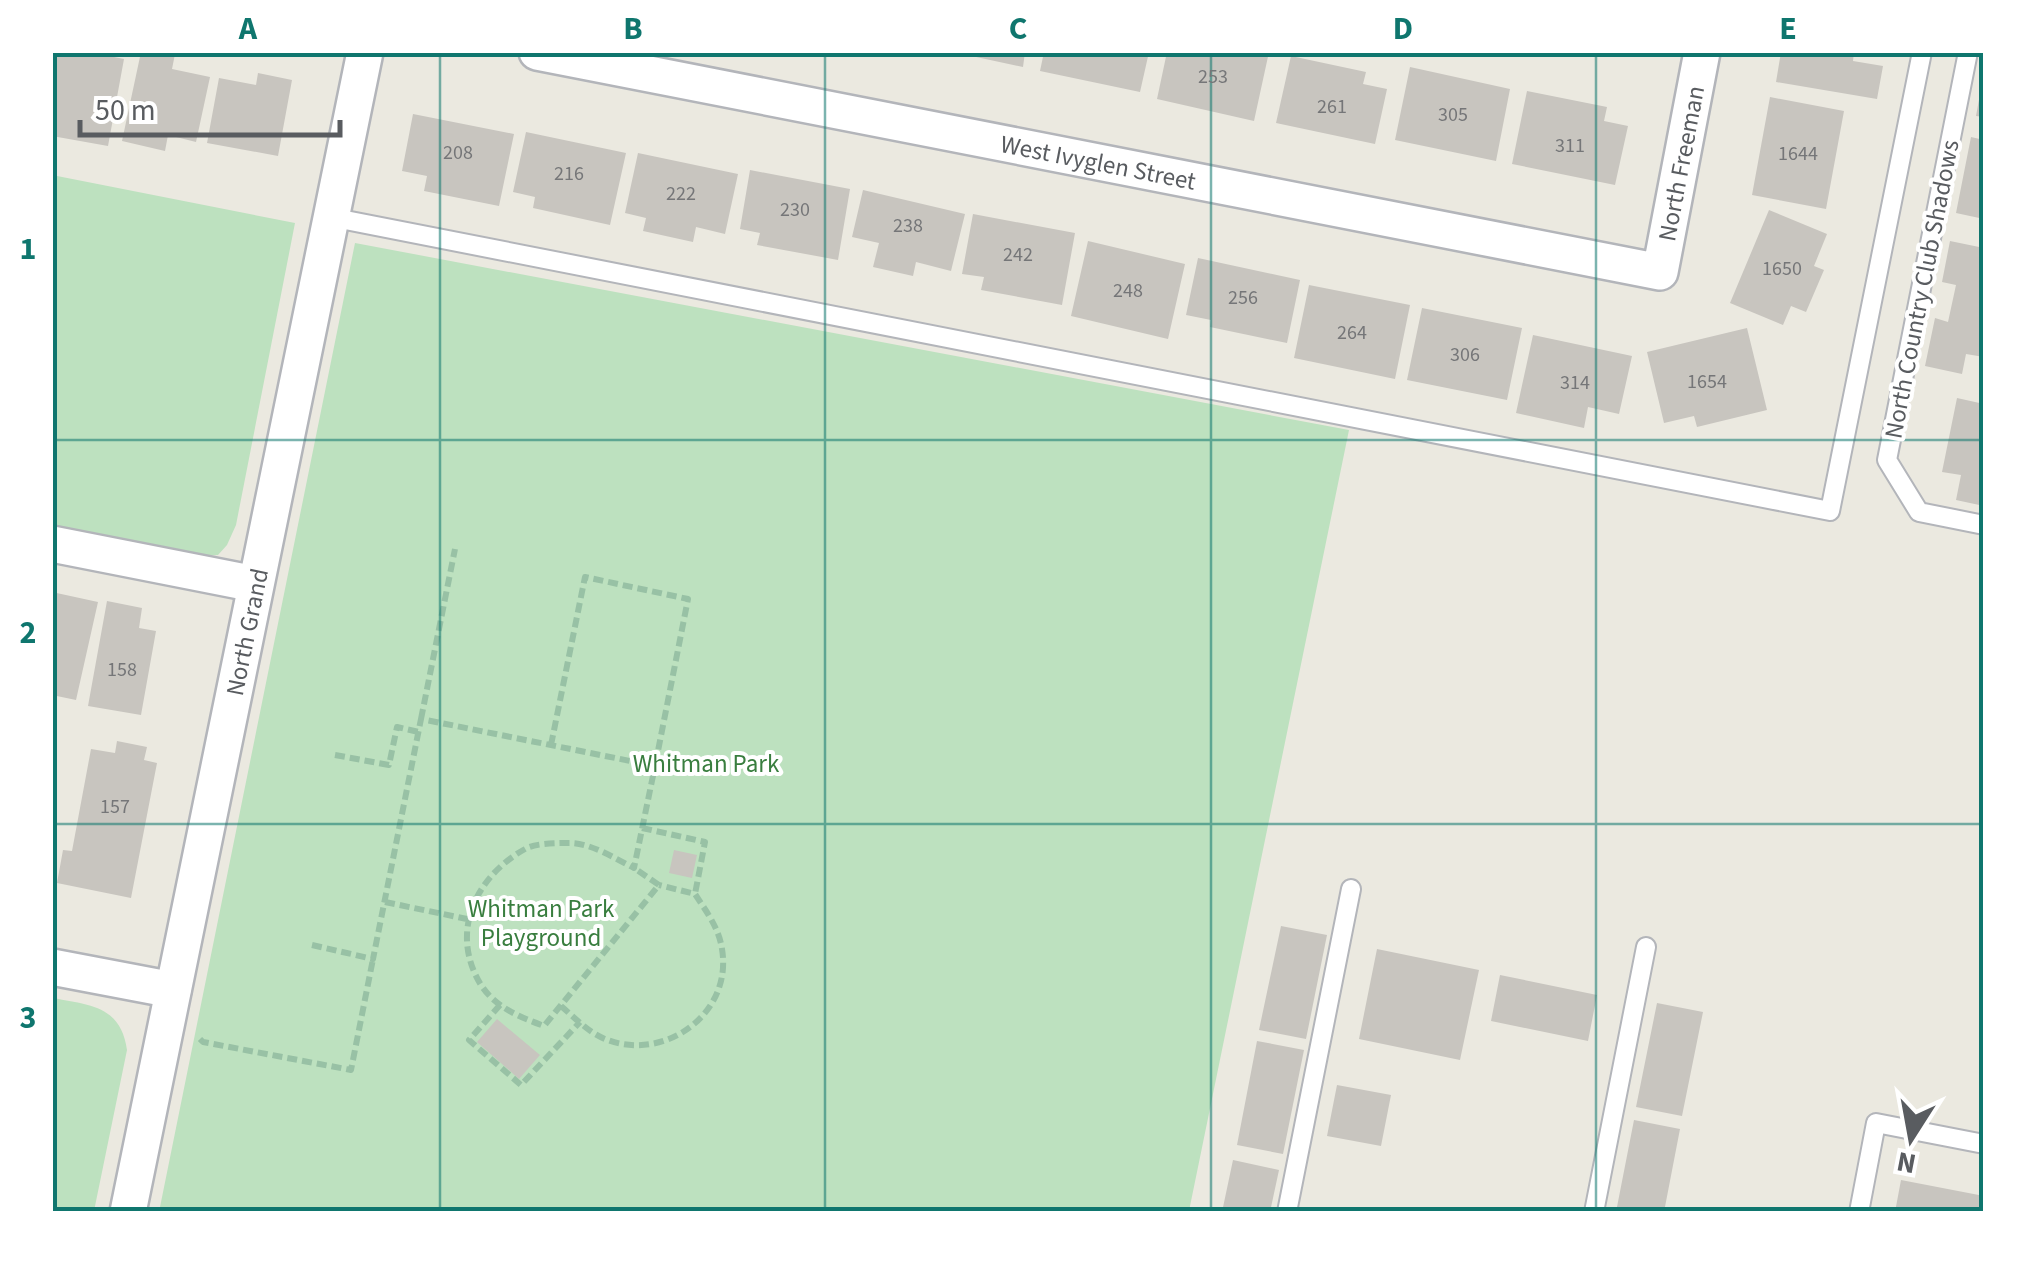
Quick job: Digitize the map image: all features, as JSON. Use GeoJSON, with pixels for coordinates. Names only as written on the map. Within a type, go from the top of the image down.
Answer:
{"type":"FeatureCollection","features":[{"type":"Feature","properties":{"kind":"street","name":"North Grand"},"geometry":{"type":"LineString","coordinates":[[128,1212],[364,52]]}},
{"type":"Feature","properties":{"kind":"street","name":"West Ivyglen Street"},"geometry":{"type":"LineString","coordinates":[[537,52],[1660,272]]}},
{"type":"Feature","properties":{"kind":"street","name":"North Freeman"},"geometry":{"type":"LineString","coordinates":[[1660,272],[1702,52]]}},
{"type":"Feature","properties":{"kind":"street"},"geometry":{"type":"LineString","coordinates":[[52,544],[255,584]]}},
{"type":"Feature","properties":{"kind":"street"},"geometry":{"type":"LineString","coordinates":[[52,967],[173,990]]}},
{"type":"Feature","properties":{"kind":"lane"},"geometry":{"type":"LineString","coordinates":[[330,218],[1830,512],[1922,52]]}},
{"type":"Feature","properties":{"kind":"lane","name":"North Country Club Shadows"},"geometry":{"type":"LineString","coordinates":[[1968,52],[1886,460],[1920,512],[1984,525]]}},
{"type":"Feature","properties":{"kind":"lane"},"geometry":{"type":"LineString","coordinates":[[1288,1212],[1350,889]]}},
{"type":"Feature","properties":{"kind":"lane"},"geometry":{"type":"LineString","coordinates":[[1594,1212],[1646,947]]}},
{"type":"Feature","properties":{"kind":"lane"},"geometry":{"type":"LineString","coordinates":[[1858,1212],[1876,1123],[1984,1144]]}},
{"type":"Feature","properties":{"kind":"path"},"geometry":{"type":"LineString","coordinates":[[200,1039],[351,1070],[456,550]]}},
{"type":"Feature","properties":{"kind":"path"},"geometry":{"type":"LineString","coordinates":[[550,745],[585,577],[688,599],[634,868]]}},
{"type":"Feature","properties":{"kind":"path"},"geometry":{"type":"LineString","coordinates":[[422,719],[655,766]]}},
{"type":"Feature","properties":{"kind":"path"},"geometry":{"type":"LineString","coordinates":[[334,755],[350,762],[389,765],[397,728],[419,732]]}},
{"type":"Feature","properties":{"kind":"path"},"geometry":{"type":"LineString","coordinates":[[561,1006],[606,1040],[634,1046],[660,1044],[679,1036],[700,1019],[713,1001],[722,979],[723,952],[718,931],[695,894],[705,842],[642,828]]}},
{"type":"Feature","properties":{"kind":"path"},"geometry":{"type":"LineString","coordinates":[[660,885],[544,1026],[510,1012],[481,984],[468,948],[467,919],[490,876],[528,846],[574,843],[634,868],[660,885],[695,894]]}},
{"type":"Feature","properties":{"kind":"path"},"geometry":{"type":"LineString","coordinates":[[385,902],[467,919]]}},
{"type":"Feature","properties":{"kind":"path"},"geometry":{"type":"LineString","coordinates":[[312,944],[373,959]]}},
{"type":"Feature","properties":{"kind":"path"},"geometry":{"type":"LineString","coordinates":[[500,1005],[468,1040],[521,1085],[580,1022]]}},
{"type":"Feature","properties":{"kind":"green space"},"geometry":{"type":"Polygon","coordinates":[[[52,175],[295,223],[236,525],[218,555],[203,556],[53,527],[52,175]]]}},
{"type":"Feature","properties":{"kind":"green space","name":"Whitman Park"},"geometry":{"type":"Polygon","coordinates":[[[355,243],[1349,430],[1189,1211],[159,1212],[355,243]]]}},
{"type":"Feature","properties":{"kind":"green space"},"geometry":{"type":"Polygon","coordinates":[[[53,998],[91,1006],[111,1016],[124,1035],[127,1050],[94,1211],[53,1211],[53,998]]]}},
{"type":"Feature","properties":{"kind":"building"},"geometry":{"type":"Polygon","coordinates":[[[53,52],[89,52],[124,59],[108,146],[52,136],[53,52]]]}},
{"type":"Feature","properties":{"kind":"building"},"geometry":{"type":"Polygon","coordinates":[[[141,52],[175,54],[172,69],[210,77],[196,142],[168,135],[165,151],[122,141],[141,52]]]}},
{"type":"Feature","properties":{"kind":"building"},"geometry":{"type":"Polygon","coordinates":[[[953,52],[1025,52],[1023,67],[953,52]]]}},
{"type":"Feature","properties":{"kind":"building"},"geometry":{"type":"Polygon","coordinates":[[[1044,52],[1149,52],[1140,92],[1040,71],[1044,52]]]}},
{"type":"Feature","properties":{"kind":"building"},"geometry":{"type":"Polygon","coordinates":[[[1167,52],[1269,52],[1254,121],[1157,99],[1167,52]]]}},
{"type":"Feature","properties":{"kind":"building"},"geometry":{"type":"Polygon","coordinates":[[[1781,52],[1854,52],[1853,61],[1883,66],[1877,99],[1776,82],[1781,52]]]}},
{"type":"Feature","properties":{"kind":"building"},"geometry":{"type":"Polygon","coordinates":[[[1291,56],[1366,72],[1363,84],[1387,89],[1375,144],[1276,123],[1291,56]]]}},
{"type":"Feature","properties":{"kind":"building"},"geometry":{"type":"Polygon","coordinates":[[[1410,67],[1510,89],[1496,161],[1395,140],[1410,67]]]}},
{"type":"Feature","properties":{"kind":"building"},"geometry":{"type":"Polygon","coordinates":[[[258,73],[292,80],[278,156],[207,143],[219,78],[256,85],[258,73]]]}},
{"type":"Feature","properties":{"kind":"building"},"geometry":{"type":"Polygon","coordinates":[[[1527,91],[1607,107],[1604,121],[1628,126],[1615,185],[1512,164],[1527,91]]]}},
{"type":"Feature","properties":{"kind":"building"},"geometry":{"type":"Polygon","coordinates":[[[1980,94],[1984,95],[1984,117],[1976,116],[1980,94]]]}},
{"type":"Feature","properties":{"kind":"building"},"geometry":{"type":"Polygon","coordinates":[[[1770,97],[1844,111],[1826,209],[1752,195],[1770,97]]]}},
{"type":"Feature","properties":{"kind":"building"},"geometry":{"type":"Polygon","coordinates":[[[413,114],[514,134],[499,206],[424,191],[427,176],[402,171],[413,114]]]}},
{"type":"Feature","properties":{"kind":"building"},"geometry":{"type":"Polygon","coordinates":[[[526,132],[626,153],[610,225],[533,208],[535,197],[513,192],[526,132]]]}},
{"type":"Feature","properties":{"kind":"building"},"geometry":{"type":"Polygon","coordinates":[[[1971,137],[1984,140],[1984,219],[1956,213],[1971,137]]]}},
{"type":"Feature","properties":{"kind":"building"},"geometry":{"type":"Polygon","coordinates":[[[638,153],[738,174],[725,234],[696,227],[693,242],[643,231],[646,218],[625,213],[638,153]]]}},
{"type":"Feature","properties":{"kind":"building"},"geometry":{"type":"Polygon","coordinates":[[[750,170],[850,189],[838,260],[757,245],[760,233],[740,229],[750,170]]]}},
{"type":"Feature","properties":{"kind":"building"},"geometry":{"type":"Polygon","coordinates":[[[863,190],[965,214],[951,271],[916,262],[913,276],[873,267],[879,243],[852,237],[863,190]]]}},
{"type":"Feature","properties":{"kind":"building"},"geometry":{"type":"Polygon","coordinates":[[[1769,210],[1827,234],[1814,266],[1824,270],[1806,312],[1791,306],[1783,325],[1730,303],[1769,210]]]}},
{"type":"Feature","properties":{"kind":"building"},"geometry":{"type":"Polygon","coordinates":[[[973,214],[1075,233],[1062,305],[981,290],[984,277],[962,274],[973,214]]]}},
{"type":"Feature","properties":{"kind":"building"},"geometry":{"type":"Polygon","coordinates":[[[1088,241],[1185,264],[1168,339],[1071,316],[1088,241]]]}},
{"type":"Feature","properties":{"kind":"building"},"geometry":{"type":"Polygon","coordinates":[[[1950,241],[1984,248],[1984,357],[1966,354],[1962,374],[1925,366],[1935,318],[1948,322],[1956,285],[1942,282],[1950,241]]]}},
{"type":"Feature","properties":{"kind":"building"},"geometry":{"type":"Polygon","coordinates":[[[1198,258],[1300,280],[1287,343],[1210,327],[1211,320],[1186,315],[1198,258]]]}},
{"type":"Feature","properties":{"kind":"building"},"geometry":{"type":"Polygon","coordinates":[[[1309,285],[1410,305],[1395,379],[1294,358],[1309,285]]]}},
{"type":"Feature","properties":{"kind":"building"},"geometry":{"type":"Polygon","coordinates":[[[1422,308],[1522,328],[1507,400],[1407,380],[1422,308]]]}},
{"type":"Feature","properties":{"kind":"building"},"geometry":{"type":"Polygon","coordinates":[[[1747,328],[1767,410],[1697,427],[1694,416],[1664,423],[1647,352],[1747,328]]]}},
{"type":"Feature","properties":{"kind":"building"},"geometry":{"type":"Polygon","coordinates":[[[1533,335],[1632,356],[1619,414],[1588,407],[1584,428],[1516,413],[1533,335]]]}},
{"type":"Feature","properties":{"kind":"building"},"geometry":{"type":"Polygon","coordinates":[[[1957,398],[1984,404],[1984,506],[1956,500],[1961,475],[1942,472],[1957,398]]]}},
{"type":"Feature","properties":{"kind":"building"},"geometry":{"type":"Polygon","coordinates":[[[52,592],[98,602],[76,700],[52,695],[52,592]]]}},
{"type":"Feature","properties":{"kind":"building"},"geometry":{"type":"Polygon","coordinates":[[[107,601],[142,608],[139,628],[156,631],[141,715],[88,706],[107,601]]]}},
{"type":"Feature","properties":{"kind":"building"},"geometry":{"type":"Polygon","coordinates":[[[117,741],[147,747],[144,760],[157,763],[131,898],[57,883],[63,850],[72,851],[91,749],[115,753],[117,741]]]}},
{"type":"Feature","properties":{"kind":"building"},"geometry":{"type":"Polygon","coordinates":[[[674,850],[697,855],[692,878],[669,873],[674,850]]]}},
{"type":"Feature","properties":{"kind":"building"},"geometry":{"type":"Polygon","coordinates":[[[1281,926],[1327,935],[1306,1039],[1259,1030],[1281,926]]]}},
{"type":"Feature","properties":{"kind":"building"},"geometry":{"type":"Polygon","coordinates":[[[1377,949],[1479,970],[1460,1060],[1359,1039],[1377,949]]]}},
{"type":"Feature","properties":{"kind":"building"},"geometry":{"type":"Polygon","coordinates":[[[1500,975],[1597,995],[1588,1041],[1491,1021],[1500,975]]]}},
{"type":"Feature","properties":{"kind":"building"},"geometry":{"type":"Polygon","coordinates":[[[1657,1003],[1703,1012],[1682,1116],[1636,1107],[1657,1003]]]}},
{"type":"Feature","properties":{"kind":"building"},"geometry":{"type":"Polygon","coordinates":[[[497,1019],[540,1055],[519,1079],[477,1042],[497,1019]]]}},
{"type":"Feature","properties":{"kind":"building"},"geometry":{"type":"Polygon","coordinates":[[[1257,1041],[1304,1050],[1283,1154],[1237,1145],[1257,1041]]]}},
{"type":"Feature","properties":{"kind":"building"},"geometry":{"type":"Polygon","coordinates":[[[1337,1085],[1391,1095],[1381,1146],[1327,1136],[1337,1085]]]}},
{"type":"Feature","properties":{"kind":"building"},"geometry":{"type":"Polygon","coordinates":[[[1634,1120],[1680,1129],[1664,1212],[1616,1212],[1634,1120]]]}},
{"type":"Feature","properties":{"kind":"building"},"geometry":{"type":"Polygon","coordinates":[[[1233,1160],[1279,1170],[1270,1212],[1222,1212],[1233,1160]]]}},
{"type":"Feature","properties":{"kind":"building"},"geometry":{"type":"Polygon","coordinates":[[[1901,1180],[1984,1196],[1984,1212],[1895,1212],[1901,1180]]]}},
{"type":"Feature","properties":{"kind":"park label","name":"Whitman Park Playground"},"geometry":{"type":"Point","coordinates":[541,922]}}]}
